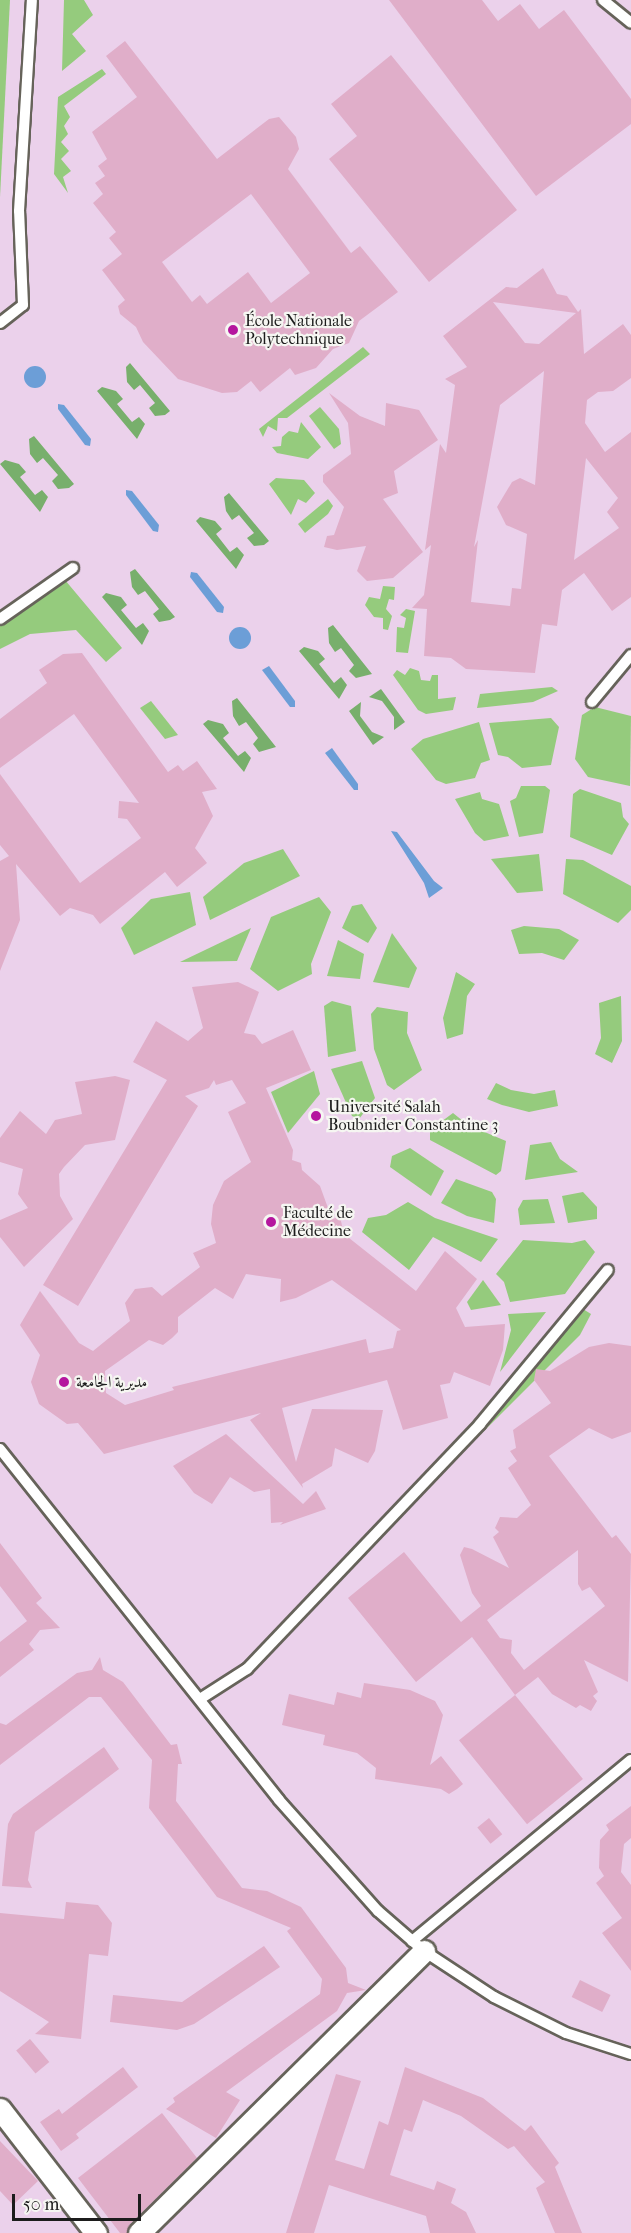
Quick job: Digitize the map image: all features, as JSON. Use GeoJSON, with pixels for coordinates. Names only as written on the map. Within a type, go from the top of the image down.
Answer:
{"type":"FeatureCollection","features":[{"type":"Feature","properties":{"kind":"street"},"geometry":{"type":"LineString","coordinates":[[139,2233],[418,1946]]}},
{"type":"Feature","properties":{"kind":"street"},"geometry":{"type":"LineString","coordinates":[[0,2109],[96,2233]]}},
{"type":"Feature","properties":{"kind":"lane"},"geometry":{"type":"LineString","coordinates":[[0,323],[23,305],[19,211],[32,0]]}},
{"type":"Feature","properties":{"kind":"lane"},"geometry":{"type":"LineString","coordinates":[[603,0],[631,23]]}},
{"type":"Feature","properties":{"kind":"lane"},"geometry":{"type":"LineString","coordinates":[[0,620],[73,568]]}},
{"type":"Feature","properties":{"kind":"lane"},"geometry":{"type":"LineString","coordinates":[[592,702],[631,655]]}},
{"type":"Feature","properties":{"kind":"lane"},"geometry":{"type":"LineString","coordinates":[[200,1699],[247,1670],[480,1424],[608,1270]]}},
{"type":"Feature","properties":{"kind":"lane"},"geometry":{"type":"LineString","coordinates":[[0,1449],[279,1800],[378,1911],[418,1946],[494,1997],[566,2033],[631,2054]]}},
{"type":"Feature","properties":{"kind":"lane"},"geometry":{"type":"LineString","coordinates":[[418,1946],[631,1760]]}},
{"type":"Feature","properties":{"kind":"shaded area","name":"Université Salah Boubnider Constantine 3"},"geometry":{"type":"Polygon","coordinates":[[[0,0],[631,0],[631,2233],[0,2233],[0,0]]]}},
{"type":"Feature","properties":{"kind":"green space"},"geometry":{"type":"Polygon","coordinates":[[[0,0],[10,0],[0,197],[0,0]]]}},
{"type":"Feature","properties":{"kind":"green space"},"geometry":{"type":"Polygon","coordinates":[[[64,0],[84,0],[93,15],[72,34],[86,51],[62,71],[64,0]]]}},
{"type":"Feature","properties":{"kind":"green space"},"geometry":{"type":"Polygon","coordinates":[[[102,69],[106,74],[64,106],[70,117],[64,126],[68,134],[61,142],[69,151],[61,159],[71,171],[63,177],[68,193],[54,174],[58,97],[102,69]]]}},
{"type":"Feature","properties":{"kind":"green space"},"geometry":{"type":"Polygon","coordinates":[[[363,347],[370,354],[287,418],[278,418],[277,431],[268,426],[263,437],[259,429],[363,347]]]}},
{"type":"Feature","properties":{"kind":"green space"},"geometry":{"type":"Polygon","coordinates":[[[130,363],[170,411],[165,415],[155,416],[149,408],[155,403],[140,385],[134,390],[127,382],[126,367],[130,363]]]}},
{"type":"Feature","properties":{"kind":"green space"},"geometry":{"type":"Polygon","coordinates":[[[102,387],[116,391],[123,399],[117,404],[132,422],[139,417],[145,424],[137,439],[97,391],[102,387]]]}},
{"type":"Feature","properties":{"kind":"green space"},"geometry":{"type":"Polygon","coordinates":[[[320,407],[339,429],[341,444],[334,449],[309,416],[320,407]]]}},
{"type":"Feature","properties":{"kind":"green space"},"geometry":{"type":"Polygon","coordinates":[[[301,422],[321,447],[308,459],[277,453],[272,447],[281,446],[282,437],[289,431],[298,433],[301,422]]]}},
{"type":"Feature","properties":{"kind":"green space"},"geometry":{"type":"Polygon","coordinates":[[[34,436],[74,484],[69,488],[58,489],[52,481],[58,475],[43,458],[37,463],[30,454],[29,439],[34,436]]]}},
{"type":"Feature","properties":{"kind":"green space"},"geometry":{"type":"Polygon","coordinates":[[[5,460],[19,464],[26,472],[20,477],[35,495],[42,490],[48,497],[40,512],[0,464],[5,460]]]}},
{"type":"Feature","properties":{"kind":"green space"},"geometry":{"type":"Polygon","coordinates":[[[276,478],[304,480],[315,493],[306,503],[298,499],[291,515],[269,484],[276,478]]]}},
{"type":"Feature","properties":{"kind":"green space"},"geometry":{"type":"Polygon","coordinates":[[[229,493],[269,541],[264,545],[254,546],[247,538],[254,533],[239,515],[232,520],[226,511],[224,497],[229,493]]]}},
{"type":"Feature","properties":{"kind":"green space"},"geometry":{"type":"Polygon","coordinates":[[[328,499],[333,506],[328,514],[305,533],[298,524],[328,499]]]}},
{"type":"Feature","properties":{"kind":"green space"},"geometry":{"type":"Polygon","coordinates":[[[200,517],[215,521],[222,529],[216,534],[230,552],[237,547],[244,555],[236,569],[196,521],[200,517]]]}},
{"type":"Feature","properties":{"kind":"green space"},"geometry":{"type":"Polygon","coordinates":[[[135,569],[175,617],[159,622],[153,614],[159,609],[145,591],[138,595],[132,587],[130,572],[135,569]]]}},
{"type":"Feature","properties":{"kind":"green space"},"geometry":{"type":"Polygon","coordinates":[[[65,580],[122,648],[106,662],[76,630],[30,634],[0,649],[0,626],[65,580]]]}},
{"type":"Feature","properties":{"kind":"green space"},"geometry":{"type":"Polygon","coordinates":[[[383,586],[395,587],[394,600],[389,599],[386,609],[392,616],[388,630],[383,629],[383,618],[374,617],[365,605],[369,597],[380,599],[383,586]]]}},
{"type":"Feature","properties":{"kind":"green space"},"geometry":{"type":"Polygon","coordinates":[[[106,593],[121,597],[127,605],[121,610],[136,628],[143,623],[149,631],[142,645],[102,597],[106,593]]]}},
{"type":"Feature","properties":{"kind":"green space"},"geometry":{"type":"Polygon","coordinates":[[[406,609],[415,611],[408,653],[396,652],[397,627],[404,628],[406,618],[400,615],[406,609]]]}},
{"type":"Feature","properties":{"kind":"green space"},"geometry":{"type":"Polygon","coordinates":[[[333,625],[372,674],[356,678],[349,671],[354,665],[341,648],[335,652],[329,643],[328,628],[333,625]]]}},
{"type":"Feature","properties":{"kind":"green space"},"geometry":{"type":"Polygon","coordinates":[[[304,647],[318,651],[325,659],[319,664],[334,683],[341,677],[347,685],[339,699],[299,651],[304,647]]]}},
{"type":"Feature","properties":{"kind":"green space"},"geometry":{"type":"Polygon","coordinates":[[[410,668],[419,671],[421,680],[430,681],[432,675],[438,675],[438,699],[456,697],[453,710],[426,714],[418,710],[393,675],[397,670],[405,675],[410,668]]]}},
{"type":"Feature","properties":{"kind":"green space"},"geometry":{"type":"Polygon","coordinates":[[[552,687],[558,691],[533,702],[477,708],[480,694],[552,687]]]}},
{"type":"Feature","properties":{"kind":"green space"},"geometry":{"type":"Polygon","coordinates":[[[381,689],[405,722],[394,730],[394,717],[382,701],[369,697],[381,689]]]}},
{"type":"Feature","properties":{"kind":"green space"},"geometry":{"type":"Polygon","coordinates":[[[237,698],[276,747],[259,752],[253,744],[258,738],[246,722],[239,726],[233,716],[232,701],[237,698]]]}},
{"type":"Feature","properties":{"kind":"green space"},"geometry":{"type":"Polygon","coordinates":[[[151,701],[178,735],[165,739],[140,708],[151,701]]]}},
{"type":"Feature","properties":{"kind":"green space"},"geometry":{"type":"Polygon","coordinates":[[[361,702],[360,716],[372,732],[384,737],[373,745],[349,711],[361,702]]]}},
{"type":"Feature","properties":{"kind":"green space"},"geometry":{"type":"Polygon","coordinates":[[[595,707],[631,716],[630,786],[588,777],[575,759],[582,715],[595,707]]]}},
{"type":"Feature","properties":{"kind":"green space"},"geometry":{"type":"Polygon","coordinates":[[[551,718],[559,727],[551,765],[522,768],[508,757],[498,755],[489,723],[551,718]]]}},
{"type":"Feature","properties":{"kind":"green space"},"geometry":{"type":"Polygon","coordinates":[[[208,720],[223,724],[229,733],[223,738],[238,756],[245,751],[251,758],[244,772],[203,724],[208,720]]]}},
{"type":"Feature","properties":{"kind":"green space"},"geometry":{"type":"Polygon","coordinates":[[[479,722],[490,760],[481,763],[475,778],[446,784],[436,780],[411,749],[423,739],[479,722]]]}},
{"type":"Feature","properties":{"kind":"green space"},"geometry":{"type":"Polygon","coordinates":[[[521,786],[545,786],[550,790],[543,833],[519,837],[510,801],[516,798],[521,786]]]}},
{"type":"Feature","properties":{"kind":"green space"},"geometry":{"type":"Polygon","coordinates":[[[580,789],[621,803],[623,817],[629,824],[612,855],[570,837],[573,794],[580,789]]]}},
{"type":"Feature","properties":{"kind":"green space"},"geometry":{"type":"Polygon","coordinates":[[[480,792],[482,799],[499,804],[509,836],[484,841],[475,833],[455,799],[480,792]]]}},
{"type":"Feature","properties":{"kind":"green space"},"geometry":{"type":"Polygon","coordinates":[[[283,849],[300,876],[210,920],[203,897],[244,863],[283,849]]]}},
{"type":"Feature","properties":{"kind":"green space"},"geometry":{"type":"Polygon","coordinates":[[[539,854],[543,891],[517,893],[491,859],[539,854]]]}},
{"type":"Feature","properties":{"kind":"green space"},"geometry":{"type":"Polygon","coordinates":[[[566,859],[583,860],[631,886],[631,910],[618,923],[563,894],[566,859]]]}},
{"type":"Feature","properties":{"kind":"green space"},"geometry":{"type":"Polygon","coordinates":[[[190,892],[196,925],[134,955],[121,928],[151,899],[190,892]]]}},
{"type":"Feature","properties":{"kind":"green space"},"geometry":{"type":"Polygon","coordinates":[[[319,897],[331,912],[311,964],[312,974],[278,991],[250,969],[271,917],[319,897]]]}},
{"type":"Feature","properties":{"kind":"green space"},"geometry":{"type":"Polygon","coordinates":[[[362,904],[377,928],[368,943],[342,928],[352,906],[362,904]]]}},
{"type":"Feature","properties":{"kind":"green space"},"geometry":{"type":"Polygon","coordinates":[[[524,926],[559,929],[579,940],[564,960],[542,953],[519,954],[511,930],[524,926]]]}},
{"type":"Feature","properties":{"kind":"green space"},"geometry":{"type":"Polygon","coordinates":[[[251,928],[237,961],[180,962],[251,928]]]}},
{"type":"Feature","properties":{"kind":"green space"},"geometry":{"type":"Polygon","coordinates":[[[392,933],[417,968],[409,988],[373,982],[392,933]]]}},
{"type":"Feature","properties":{"kind":"green space"},"geometry":{"type":"Polygon","coordinates":[[[338,940],[364,954],[360,979],[327,976],[338,940]]]}},
{"type":"Feature","properties":{"kind":"green space"},"geometry":{"type":"Polygon","coordinates":[[[456,972],[475,984],[467,996],[463,1034],[447,1039],[443,1018],[456,972]]]}},
{"type":"Feature","properties":{"kind":"green space"},"geometry":{"type":"Polygon","coordinates":[[[621,996],[622,1041],[612,1063],[595,1054],[601,1038],[599,1003],[621,996]]]}},
{"type":"Feature","properties":{"kind":"green space"},"geometry":{"type":"Polygon","coordinates":[[[332,1001],[351,1006],[356,1051],[328,1057],[324,1006],[332,1001]]]}},
{"type":"Feature","properties":{"kind":"green space"},"geometry":{"type":"Polygon","coordinates":[[[377,1007],[408,1012],[407,1033],[422,1070],[394,1090],[387,1085],[374,1049],[371,1014],[377,1007]]]}},
{"type":"Feature","properties":{"kind":"green space"},"geometry":{"type":"Polygon","coordinates":[[[362,1061],[375,1098],[359,1119],[352,1116],[331,1069],[362,1061]]]}},
{"type":"Feature","properties":{"kind":"green space"},"geometry":{"type":"Polygon","coordinates":[[[314,1071],[320,1094],[288,1133],[271,1092],[314,1071]]]}},
{"type":"Feature","properties":{"kind":"green space"},"geometry":{"type":"Polygon","coordinates":[[[496,1083],[511,1090],[534,1094],[555,1090],[558,1106],[529,1112],[502,1105],[487,1099],[496,1083]]]}},
{"type":"Feature","properties":{"kind":"green space"},"geometry":{"type":"Polygon","coordinates":[[[453,1113],[468,1125],[506,1141],[501,1171],[496,1175],[430,1140],[430,1130],[453,1113]]]}},
{"type":"Feature","properties":{"kind":"green space"},"geometry":{"type":"Polygon","coordinates":[[[551,1142],[560,1159],[578,1172],[525,1180],[530,1145],[551,1142]]]}},
{"type":"Feature","properties":{"kind":"green space"},"geometry":{"type":"Polygon","coordinates":[[[410,1148],[444,1171],[431,1196],[390,1167],[392,1156],[410,1148]]]}},
{"type":"Feature","properties":{"kind":"green space"},"geometry":{"type":"Polygon","coordinates":[[[456,1179],[492,1192],[496,1199],[494,1223],[467,1216],[441,1203],[456,1179]]]}},
{"type":"Feature","properties":{"kind":"green space"},"geometry":{"type":"Polygon","coordinates":[[[583,1192],[597,1207],[597,1219],[568,1223],[562,1196],[583,1192]]]}},
{"type":"Feature","properties":{"kind":"green space"},"geometry":{"type":"Polygon","coordinates":[[[548,1199],[555,1223],[520,1225],[518,1209],[523,1200],[548,1199]]]}},
{"type":"Feature","properties":{"kind":"green space"},"geometry":{"type":"Polygon","coordinates":[[[408,1202],[435,1218],[498,1239],[481,1262],[433,1237],[409,1270],[362,1232],[368,1218],[386,1215],[408,1202]]]}},
{"type":"Feature","properties":{"kind":"green space"},"geometry":{"type":"Polygon","coordinates":[[[523,1240],[572,1243],[585,1240],[595,1252],[565,1294],[510,1302],[504,1282],[496,1274],[523,1240]]]}},
{"type":"Feature","properties":{"kind":"green space"},"geometry":{"type":"Polygon","coordinates":[[[483,1280],[501,1305],[471,1310],[467,1302],[483,1280]]]}},
{"type":"Feature","properties":{"kind":"green space"},"geometry":{"type":"Polygon","coordinates":[[[583,1309],[591,1314],[580,1335],[467,1448],[464,1446],[583,1309]]]}},
{"type":"Feature","properties":{"kind":"green space"},"geometry":{"type":"Polygon","coordinates":[[[546,1312],[500,1372],[511,1330],[508,1314],[546,1312]]]}},
{"type":"Feature","properties":{"kind":"water"},"geometry":{"type":"Polygon","coordinates":[[[35,366],[43,369],[46,377],[43,385],[35,388],[27,385],[24,377],[27,369],[35,366]]]}},
{"type":"Feature","properties":{"kind":"water"},"geometry":{"type":"Polygon","coordinates":[[[58,404],[64,405],[91,439],[90,446],[85,445],[58,409],[58,404]]]}},
{"type":"Feature","properties":{"kind":"water"},"geometry":{"type":"Polygon","coordinates":[[[126,490],[132,491],[159,525],[158,532],[153,531],[126,495],[126,490]]]}},
{"type":"Feature","properties":{"kind":"water"},"geometry":{"type":"Polygon","coordinates":[[[191,572],[197,573],[224,607],[223,613],[217,612],[190,577],[191,572]]]}},
{"type":"Feature","properties":{"kind":"water"},"geometry":{"type":"Polygon","coordinates":[[[240,627],[248,630],[251,638],[248,646],[240,649],[232,646],[229,638],[232,630],[240,627]]]}},
{"type":"Feature","properties":{"kind":"water"},"geometry":{"type":"Polygon","coordinates":[[[269,666],[295,701],[295,707],[290,707],[262,670],[269,666]]]}},
{"type":"Feature","properties":{"kind":"water"},"geometry":{"type":"Polygon","coordinates":[[[332,748],[358,784],[358,790],[354,790],[325,753],[332,748]]]}},
{"type":"Feature","properties":{"kind":"water"},"geometry":{"type":"Polygon","coordinates":[[[391,831],[397,832],[434,881],[443,888],[429,898],[424,883],[391,831]]]}},
{"type":"Feature","properties":{"kind":"building"},"geometry":{"type":"Polygon","coordinates":[[[389,0],[482,0],[498,21],[520,4],[539,29],[564,10],[631,99],[631,124],[536,196],[389,0]]]}},
{"type":"Feature","properties":{"kind":"building"},"geometry":{"type":"Polygon","coordinates":[[[125,41],[217,159],[269,119],[279,117],[296,137],[299,149],[288,169],[351,253],[360,246],[398,292],[359,321],[349,343],[333,349],[316,368],[295,375],[290,368],[260,392],[251,381],[237,392],[222,393],[178,379],[143,342],[136,327],[120,314],[118,306],[125,300],[102,270],[122,254],[109,238],[116,232],[93,203],[103,194],[95,183],[105,176],[98,166],[107,159],[92,132],[137,97],[106,56],[125,41]],[[251,194],[162,262],[192,302],[200,295],[207,304],[248,272],[271,303],[310,273],[251,194]]]}},
{"type":"Feature","properties":{"kind":"building"},"geometry":{"type":"Polygon","coordinates":[[[391,55],[517,210],[429,282],[329,159],[357,136],[331,104],[391,55]]]}},
{"type":"Feature","properties":{"kind":"building"},"geometry":{"type":"Polygon","coordinates":[[[543,268],[557,294],[567,296],[578,312],[581,309],[584,354],[623,324],[631,335],[631,378],[613,391],[598,392],[587,400],[585,423],[605,452],[631,432],[631,597],[612,611],[584,573],[562,590],[557,626],[542,624],[535,673],[466,669],[451,658],[424,656],[427,609],[412,608],[424,595],[431,545],[425,550],[440,444],[446,453],[455,385],[445,379],[467,367],[443,336],[506,287],[517,288],[543,268]],[[493,302],[525,343],[539,344],[576,313],[493,302]],[[544,371],[500,405],[474,547],[478,540],[471,602],[510,606],[512,588],[521,589],[527,534],[506,525],[497,507],[512,482],[520,478],[535,485],[544,371]],[[586,458],[574,560],[619,528],[607,512],[618,498],[586,458]]]}},
{"type":"Feature","properties":{"kind":"building"},"geometry":{"type":"Polygon","coordinates":[[[329,393],[360,416],[385,426],[386,403],[419,410],[438,440],[394,471],[398,493],[383,499],[423,552],[393,578],[367,581],[357,571],[366,546],[337,550],[324,547],[327,536],[334,535],[344,507],[323,482],[323,475],[351,454],[348,423],[329,393]]]}},
{"type":"Feature","properties":{"kind":"building"},"geometry":{"type":"Polygon","coordinates":[[[82,653],[168,772],[178,765],[183,771],[197,761],[217,789],[202,792],[213,816],[195,848],[207,863],[177,887],[165,872],[100,924],[93,915],[70,908],[60,916],[16,864],[20,920],[0,971],[0,861],[9,856],[0,845],[0,774],[80,883],[141,838],[127,819],[118,818],[119,801],[139,803],[74,714],[0,768],[0,719],[47,683],[39,670],[63,654],[82,653]]]}},
{"type":"Feature","properties":{"kind":"building"},"geometry":{"type":"Polygon","coordinates":[[[238,982],[259,992],[244,1033],[255,1035],[262,1044],[293,1030],[311,1070],[266,1088],[293,1150],[292,1160],[301,1163],[302,1170],[320,1186],[332,1219],[340,1217],[344,1234],[416,1291],[445,1251],[477,1279],[456,1308],[465,1327],[505,1324],[503,1350],[490,1386],[454,1372],[450,1383],[440,1385],[448,1418],[403,1430],[387,1380],[282,1408],[296,1462],[312,1409],[383,1410],[375,1451],[368,1463],[335,1448],[332,1466],[302,1484],[303,1488],[250,1420],[261,1413],[104,1454],[78,1423],[67,1424],[39,1404],[31,1382],[40,1355],[20,1325],[40,1291],[79,1343],[93,1351],[130,1321],[125,1303],[135,1289],[152,1287],[162,1296],[200,1267],[193,1253],[216,1243],[211,1224],[213,1205],[224,1181],[251,1162],[228,1112],[246,1103],[232,1080],[216,1085],[214,1080],[209,1088],[185,1096],[198,1106],[78,1306],[43,1285],[167,1080],[133,1062],[156,1021],[188,1041],[203,1028],[192,987],[238,982]],[[246,1274],[233,1299],[215,1288],[178,1317],[178,1332],[163,1345],[149,1340],[105,1371],[106,1393],[125,1405],[174,1390],[172,1387],[366,1339],[369,1353],[393,1348],[397,1331],[401,1330],[332,1280],[296,1298],[280,1302],[281,1279],[246,1274]]]}},
{"type":"Feature","properties":{"kind":"building"},"geometry":{"type":"Polygon","coordinates":[[[115,1076],[130,1080],[115,1140],[85,1145],[64,1167],[59,1174],[60,1196],[73,1219],[24,1267],[0,1237],[0,1220],[28,1208],[18,1194],[23,1169],[0,1162],[0,1138],[20,1111],[46,1134],[55,1120],[82,1114],[75,1082],[115,1076]]]}},
{"type":"Feature","properties":{"kind":"building"},"geometry":{"type":"Polygon","coordinates":[[[609,1343],[631,1346],[631,1432],[612,1439],[589,1428],[549,1456],[612,1538],[616,1535],[631,1554],[628,1682],[584,1660],[598,1692],[593,1696],[597,1701],[591,1711],[580,1705],[576,1708],[552,1694],[538,1677],[515,1695],[472,1637],[416,1682],[348,1598],[404,1552],[461,1622],[481,1606],[472,1593],[460,1555],[464,1547],[472,1549],[509,1568],[493,1537],[499,1532],[495,1528],[500,1517],[517,1518],[531,1505],[508,1468],[517,1461],[510,1451],[516,1448],[513,1430],[551,1403],[534,1380],[536,1369],[550,1371],[589,1347],[609,1343]],[[578,1550],[487,1620],[500,1638],[512,1640],[511,1653],[524,1670],[605,1606],[590,1587],[582,1591],[578,1584],[578,1550]]]}},
{"type":"Feature","properties":{"kind":"building"},"geometry":{"type":"Polygon","coordinates":[[[226,1434],[303,1504],[316,1491],[326,1509],[280,1525],[283,1522],[271,1523],[270,1489],[254,1492],[230,1477],[212,1504],[194,1493],[173,1466],[226,1434]]]}},
{"type":"Feature","properties":{"kind":"building"},"geometry":{"type":"Polygon","coordinates":[[[0,1543],[42,1598],[36,1603],[60,1628],[40,1630],[29,1644],[34,1650],[0,1677],[0,1642],[27,1621],[0,1586],[0,1543]]]}},
{"type":"Feature","properties":{"kind":"building"},"geometry":{"type":"Polygon","coordinates":[[[100,1657],[103,1670],[123,1682],[171,1745],[177,1744],[182,1764],[178,1764],[176,1801],[242,1888],[267,1891],[301,1907],[346,1968],[348,1983],[366,1990],[347,1993],[337,2011],[226,2092],[240,2100],[216,2138],[166,2109],[175,2102],[173,2098],[320,1994],[322,1979],[287,1931],[291,1928],[217,1897],[149,1808],[152,1760],[101,1697],[89,1697],[0,1765],[0,1723],[6,1725],[77,1673],[92,1670],[100,1657]]]}},
{"type":"Feature","properties":{"kind":"building"},"geometry":{"type":"Polygon","coordinates":[[[364,1683],[410,1690],[435,1701],[443,1715],[430,1765],[441,1756],[463,1784],[449,1794],[441,1789],[375,1779],[376,1768],[357,1753],[323,1745],[325,1735],[282,1725],[289,1694],[334,1705],[337,1692],[361,1698],[364,1683]]]}},
{"type":"Feature","properties":{"kind":"building"},"geometry":{"type":"Polygon","coordinates":[[[515,1695],[583,1779],[527,1824],[459,1740],[515,1695]]]}},
{"type":"Feature","properties":{"kind":"building"},"geometry":{"type":"Polygon","coordinates":[[[104,1747],[119,1769],[35,1832],[28,1880],[32,1888],[2,1886],[8,1824],[13,1814],[104,1747]]]}},
{"type":"Feature","properties":{"kind":"building"},"geometry":{"type":"Polygon","coordinates":[[[631,1806],[631,1838],[624,1844],[621,1872],[631,1885],[631,1971],[602,1933],[622,1918],[596,1883],[604,1876],[599,1868],[600,1840],[609,1830],[606,1825],[631,1806]]]}},
{"type":"Feature","properties":{"kind":"building"},"geometry":{"type":"Polygon","coordinates":[[[489,1818],[502,1834],[491,1844],[477,1827],[489,1818]]]}},
{"type":"Feature","properties":{"kind":"building"},"geometry":{"type":"Polygon","coordinates":[[[66,1902],[98,1905],[112,1923],[108,1956],[89,1954],[81,2039],[35,2034],[49,2022],[0,1991],[0,1913],[64,1919],[66,1902]]]}},
{"type":"Feature","properties":{"kind":"building"},"geometry":{"type":"Polygon","coordinates":[[[264,1946],[280,1967],[194,2024],[177,2030],[110,2022],[113,1995],[182,2002],[264,1946]]]}},
{"type":"Feature","properties":{"kind":"building"},"geometry":{"type":"Polygon","coordinates":[[[580,1980],[611,1995],[602,2012],[572,1997],[580,1980]]]}},
{"type":"Feature","properties":{"kind":"building"},"geometry":{"type":"Polygon","coordinates":[[[30,2039],[49,2062],[35,2074],[16,2051],[30,2039]]]}},
{"type":"Feature","properties":{"kind":"building"},"geometry":{"type":"Polygon","coordinates":[[[123,2067],[138,2087],[76,2134],[79,2138],[61,2151],[40,2122],[59,2109],[62,2114],[123,2067]]]}},
{"type":"Feature","properties":{"kind":"building"},"geometry":{"type":"Polygon","coordinates":[[[405,2067],[483,2098],[525,2131],[531,2125],[559,2163],[555,2167],[582,2233],[555,2233],[536,2188],[545,2182],[514,2146],[508,2149],[461,2116],[423,2100],[412,2132],[404,2129],[390,2175],[434,2190],[437,2181],[456,2189],[451,2203],[466,2212],[476,2233],[430,2233],[426,2216],[329,2185],[314,2233],[286,2233],[336,2074],[361,2081],[335,2160],[364,2169],[379,2121],[388,2125],[405,2067]]]}},
{"type":"Feature","properties":{"kind":"building"},"geometry":{"type":"Polygon","coordinates":[[[162,2113],[197,2158],[130,2224],[127,2233],[120,2233],[78,2178],[162,2113]]]}},
{"type":"Feature","properties":{"kind":"building"},"geometry":{"type":"Polygon","coordinates":[[[0,2141],[38,2181],[13,2205],[0,2191],[0,2141]]]}},
{"type":"Feature","properties":{"kind":"place","name":"École Nationale Polytechnique"},"geometry":{"type":"Point","coordinates":[233,330]}},
{"type":"Feature","properties":{"kind":"place","name":"Université Salah Boubnider Constantine 3"},"geometry":{"type":"Point","coordinates":[316,1116]}},
{"type":"Feature","properties":{"kind":"place","name":"Faculté de Médecine"},"geometry":{"type":"Point","coordinates":[271,1222]}},
{"type":"Feature","properties":{"kind":"place","name":"مديرية الجامعة"},"geometry":{"type":"Point","coordinates":[64,1382]}}]}
